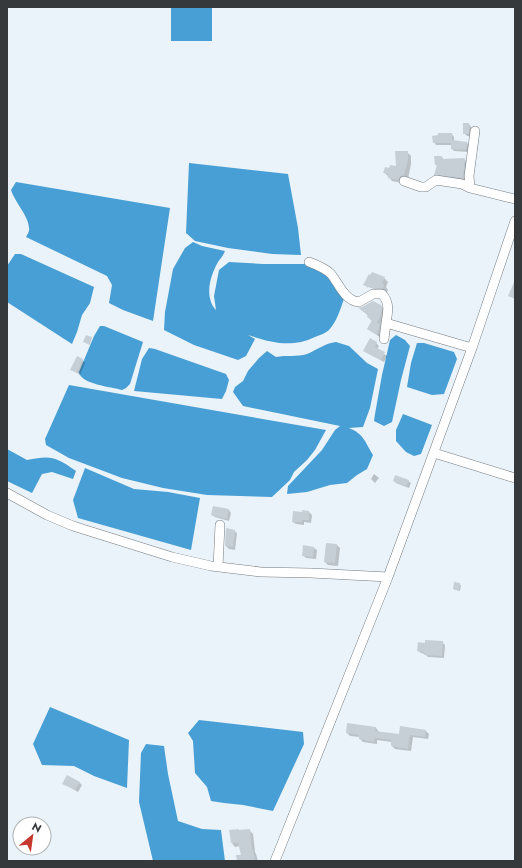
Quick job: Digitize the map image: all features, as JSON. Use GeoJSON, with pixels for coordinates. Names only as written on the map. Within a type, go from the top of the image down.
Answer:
{"type":"FeatureCollection","features":[{"type":"Feature","properties":{"kind":"street"},"geometry":{"type":"LineString","coordinates":[[470,188],[469,176],[475,131]]}},
{"type":"Feature","properties":{"kind":"street"},"geometry":{"type":"LineString","coordinates":[[404,181],[421,187],[426,187],[436,180],[440,180],[462,184],[470,188],[515,199]]}},
{"type":"Feature","properties":{"kind":"street"},"geometry":{"type":"LineString","coordinates":[[275,861],[388,577],[472,348],[515,221]]}},
{"type":"Feature","properties":{"kind":"street"},"geometry":{"type":"LineString","coordinates":[[309,262],[328,271],[344,293],[352,300],[359,302],[373,294],[382,294],[387,300],[388,306],[384,339]]}},
{"type":"Feature","properties":{"kind":"street"},"geometry":{"type":"LineString","coordinates":[[386,323],[472,348]]}},
{"type":"Feature","properties":{"kind":"street"},"geometry":{"type":"LineString","coordinates":[[434,453],[515,478]]}},
{"type":"Feature","properties":{"kind":"street"},"geometry":{"type":"LineString","coordinates":[[7,493],[47,515],[73,526],[172,557],[218,567],[261,572],[388,577]]}},
{"type":"Feature","properties":{"kind":"street"},"geometry":{"type":"LineString","coordinates":[[218,567],[220,525]]}},
{"type":"Feature","properties":{"kind":"water"},"geometry":{"type":"Polygon","coordinates":[[[171,7],[212,7],[212,41],[171,41],[171,7]]]}},
{"type":"Feature","properties":{"kind":"water"},"geometry":{"type":"Polygon","coordinates":[[[189,163],[288,174],[298,228],[301,255],[272,254],[228,248],[195,241],[186,233],[189,163]]]}},
{"type":"Feature","properties":{"kind":"water"},"geometry":{"type":"Polygon","coordinates":[[[16,182],[170,208],[153,321],[109,303],[112,285],[107,276],[26,237],[29,230],[27,219],[11,190],[16,182]]]}},
{"type":"Feature","properties":{"kind":"water"},"geometry":{"type":"Polygon","coordinates":[[[193,242],[202,246],[225,251],[215,268],[210,286],[210,299],[216,310],[214,296],[219,270],[229,262],[304,264],[320,269],[333,281],[344,299],[334,323],[325,333],[298,342],[274,342],[248,335],[255,339],[246,356],[238,360],[194,345],[164,330],[165,312],[173,269],[185,248],[193,242]]]}},
{"type":"Feature","properties":{"kind":"water"},"geometry":{"type":"Polygon","coordinates":[[[15,254],[21,254],[94,287],[90,303],[82,315],[72,344],[7,302],[7,266],[15,254]]]}},
{"type":"Feature","properties":{"kind":"water"},"geometry":{"type":"Polygon","coordinates":[[[100,326],[104,326],[143,342],[130,384],[122,390],[90,382],[81,376],[79,372],[94,336],[100,326]]]}},
{"type":"Feature","properties":{"kind":"water"},"geometry":{"type":"Polygon","coordinates":[[[396,335],[405,340],[410,346],[392,422],[384,426],[374,421],[390,340],[396,335]]]}},
{"type":"Feature","properties":{"kind":"water"},"geometry":{"type":"Polygon","coordinates":[[[336,342],[349,346],[367,363],[378,369],[370,408],[363,427],[349,428],[361,436],[373,455],[367,469],[347,483],[330,485],[307,492],[287,494],[288,486],[322,450],[335,430],[340,426],[243,406],[233,392],[235,387],[243,381],[248,371],[267,351],[276,357],[307,354],[325,345],[336,342]]]}},
{"type":"Feature","properties":{"kind":"water"},"geometry":{"type":"Polygon","coordinates":[[[417,343],[424,343],[454,352],[457,359],[444,394],[432,395],[407,387],[411,363],[417,343]]]}},
{"type":"Feature","properties":{"kind":"water"},"geometry":{"type":"Polygon","coordinates":[[[149,348],[226,374],[229,380],[222,399],[134,391],[142,359],[149,348]]]}},
{"type":"Feature","properties":{"kind":"water"},"geometry":{"type":"Polygon","coordinates":[[[69,385],[326,430],[315,450],[307,460],[294,472],[290,480],[272,497],[207,495],[163,488],[122,478],[69,458],[46,445],[45,439],[69,385]]]}},
{"type":"Feature","properties":{"kind":"water"},"geometry":{"type":"Polygon","coordinates":[[[403,414],[432,425],[421,454],[414,456],[406,452],[396,441],[396,430],[403,414]]]}},
{"type":"Feature","properties":{"kind":"water"},"geometry":{"type":"Polygon","coordinates":[[[7,449],[27,460],[53,458],[58,460],[76,471],[73,479],[52,472],[42,474],[32,493],[7,481],[7,449]]]}},
{"type":"Feature","properties":{"kind":"water"},"geometry":{"type":"Polygon","coordinates":[[[85,468],[134,489],[168,492],[200,498],[191,550],[78,518],[73,500],[85,468]]]}},
{"type":"Feature","properties":{"kind":"water"},"geometry":{"type":"Polygon","coordinates":[[[50,707],[129,740],[127,788],[94,776],[74,766],[42,765],[33,744],[50,707]]]}},
{"type":"Feature","properties":{"kind":"water"},"geometry":{"type":"Polygon","coordinates":[[[199,720],[303,732],[304,744],[273,811],[211,801],[207,787],[195,773],[193,741],[188,733],[199,720]]]}},
{"type":"Feature","properties":{"kind":"water"},"geometry":{"type":"Polygon","coordinates":[[[146,744],[164,746],[168,774],[178,821],[202,829],[221,830],[225,861],[153,861],[139,802],[141,753],[146,744]]]}},
{"type":"Feature","properties":{"kind":"building"},"geometry":{"type":"Polygon","coordinates":[[[463,123],[469,123],[469,134],[463,134],[463,123]]]}},
{"type":"Feature","properties":{"kind":"building"},"geometry":{"type":"Polygon","coordinates":[[[438,133],[452,133],[452,140],[467,142],[466,150],[451,149],[451,143],[433,143],[432,136],[438,135],[438,133]]]}},
{"type":"Feature","properties":{"kind":"building"},"geometry":{"type":"Polygon","coordinates":[[[395,151],[408,151],[408,160],[404,175],[400,176],[398,180],[388,178],[388,174],[383,173],[385,167],[389,168],[390,165],[396,166],[395,151]]]}},
{"type":"Feature","properties":{"kind":"building"},"geometry":{"type":"Polygon","coordinates":[[[434,156],[442,156],[442,159],[465,158],[463,178],[434,175],[437,165],[435,165],[434,156]]]}},
{"type":"Feature","properties":{"kind":"building"},"geometry":{"type":"Polygon","coordinates":[[[372,272],[385,277],[382,283],[384,284],[383,288],[371,288],[363,285],[369,274],[370,275],[372,272]]]}},
{"type":"Feature","properties":{"kind":"building"},"geometry":{"type":"Polygon","coordinates":[[[515,280],[515,299],[508,296],[515,280]]]}},
{"type":"Feature","properties":{"kind":"building"},"geometry":{"type":"Polygon","coordinates":[[[373,301],[381,305],[382,308],[381,315],[377,323],[380,324],[377,335],[367,329],[372,320],[367,317],[368,314],[358,308],[373,301]]]}},
{"type":"Feature","properties":{"kind":"building"},"geometry":{"type":"Polygon","coordinates":[[[86,335],[92,337],[90,345],[83,342],[86,335]]]}},
{"type":"Feature","properties":{"kind":"building"},"geometry":{"type":"Polygon","coordinates":[[[370,338],[377,342],[375,347],[385,352],[381,360],[363,351],[370,338]]]}},
{"type":"Feature","properties":{"kind":"building"},"geometry":{"type":"Polygon","coordinates":[[[77,356],[83,359],[77,373],[70,370],[77,356]]]}},
{"type":"Feature","properties":{"kind":"building"},"geometry":{"type":"Polygon","coordinates":[[[395,475],[409,480],[406,486],[393,481],[395,475]]]}},
{"type":"Feature","properties":{"kind":"building"},"geometry":{"type":"Polygon","coordinates":[[[213,506],[229,509],[227,519],[211,515],[213,506]]]}},
{"type":"Feature","properties":{"kind":"building"},"geometry":{"type":"Polygon","coordinates":[[[302,510],[309,511],[309,520],[292,522],[293,511],[302,512],[302,510]]]}},
{"type":"Feature","properties":{"kind":"building"},"geometry":{"type":"Polygon","coordinates":[[[226,528],[235,530],[233,547],[225,546],[226,528]]]}},
{"type":"Feature","properties":{"kind":"building"},"geometry":{"type":"Polygon","coordinates":[[[326,543],[337,544],[335,563],[324,562],[326,543]]]}},
{"type":"Feature","properties":{"kind":"building"},"geometry":{"type":"Polygon","coordinates":[[[303,545],[314,547],[313,557],[302,556],[303,545]]]}},
{"type":"Feature","properties":{"kind":"building"},"geometry":{"type":"Polygon","coordinates":[[[454,582],[460,583],[459,591],[453,589],[454,582]]]}},
{"type":"Feature","properties":{"kind":"building"},"geometry":{"type":"Polygon","coordinates":[[[425,640],[443,641],[442,656],[424,655],[424,652],[417,651],[418,642],[425,643],[425,640]]]}},
{"type":"Feature","properties":{"kind":"building"},"geometry":{"type":"Polygon","coordinates":[[[347,723],[376,727],[375,731],[399,734],[400,726],[426,730],[425,737],[410,735],[408,749],[391,746],[391,740],[375,738],[374,742],[359,739],[359,735],[346,733],[347,723]]]}},
{"type":"Feature","properties":{"kind":"building"},"geometry":{"type":"Polygon","coordinates":[[[67,775],[80,782],[75,790],[62,784],[67,775]]]}},
{"type":"Feature","properties":{"kind":"building"},"geometry":{"type":"Polygon","coordinates":[[[250,829],[252,850],[253,849],[255,861],[237,861],[236,855],[241,855],[238,843],[231,843],[229,830],[250,829]]]}}]}
